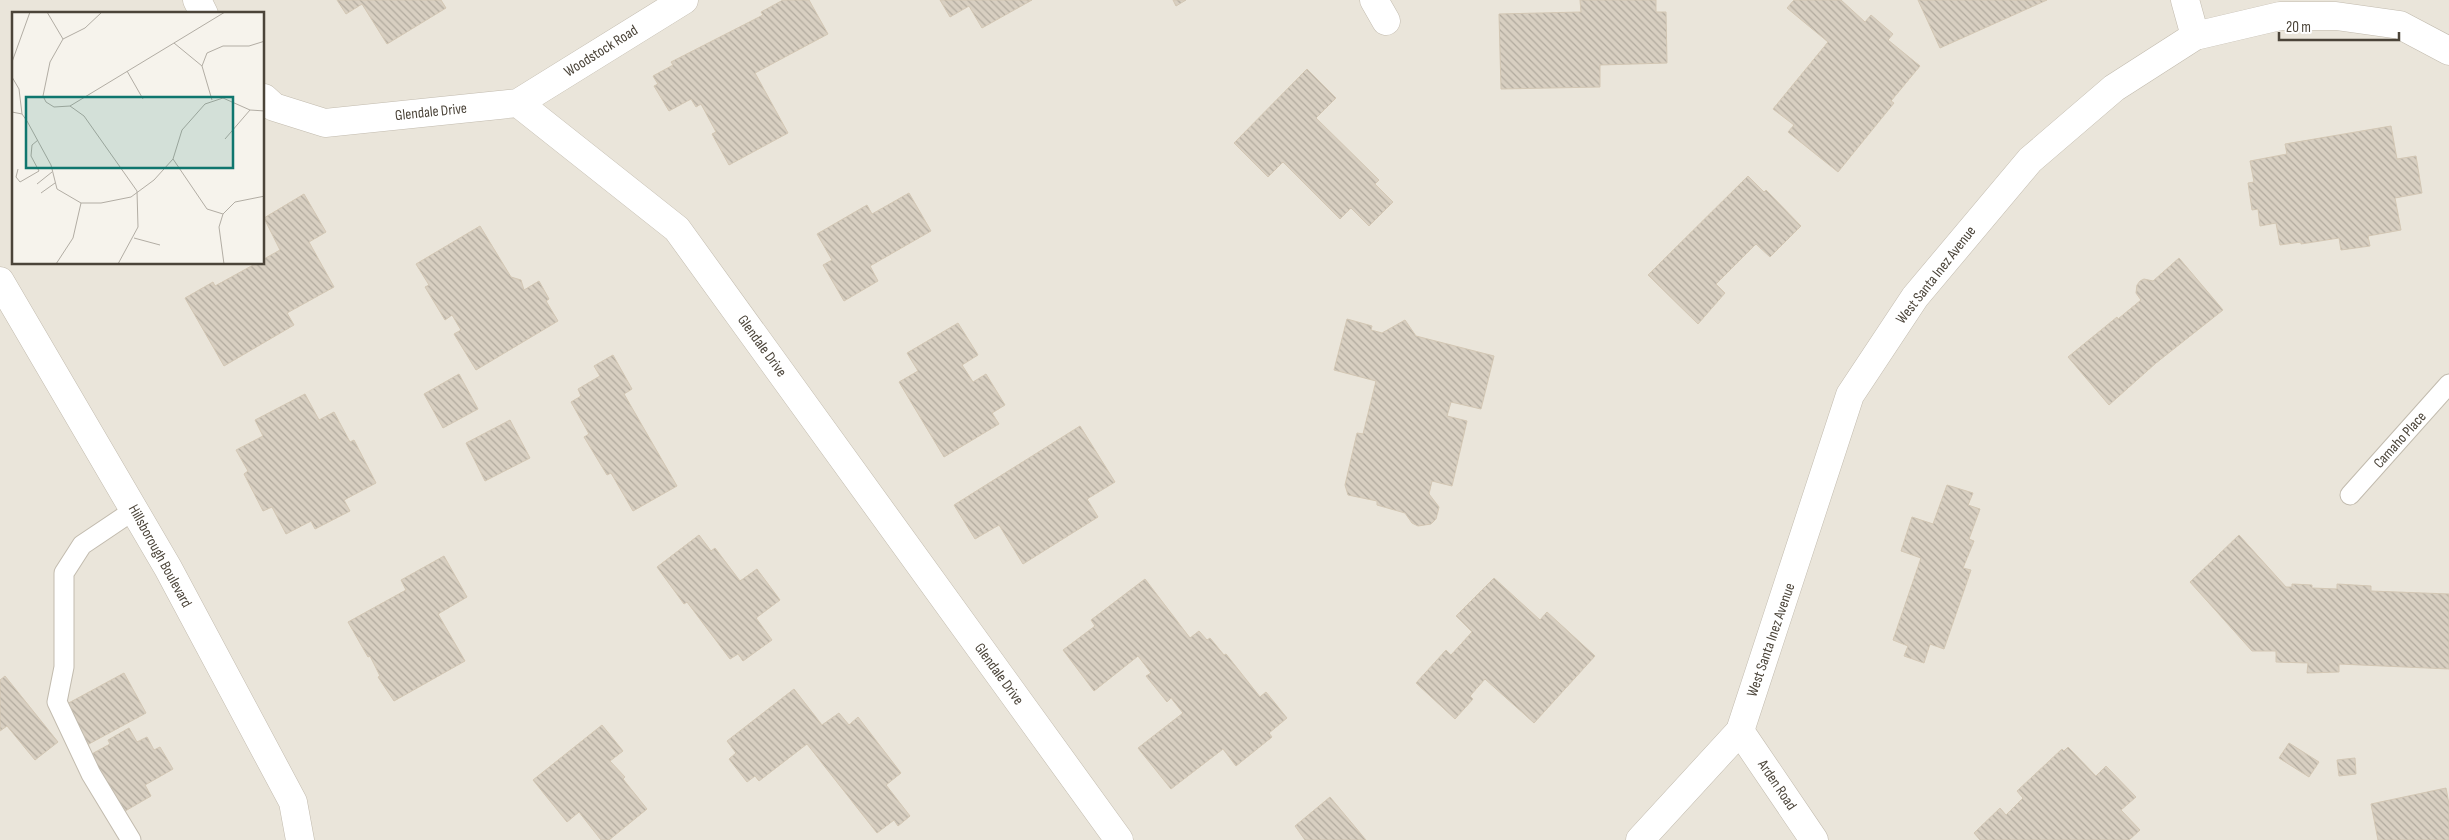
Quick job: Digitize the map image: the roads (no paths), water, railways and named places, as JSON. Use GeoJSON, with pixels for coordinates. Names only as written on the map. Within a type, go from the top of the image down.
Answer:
{"type":"FeatureCollection","features":[{"type":"Feature","properties":{"kind":"street"},"geometry":{"type":"LineString","coordinates":[[197,0],[203,12]]}},
{"type":"Feature","properties":{"kind":"street","name":"Woodstock Road"},"geometry":{"type":"LineString","coordinates":[[518,103],[684,0]]}},
{"type":"Feature","properties":{"kind":"street"},"geometry":{"type":"LineString","coordinates":[[2185,0],[2195,36]]}},
{"type":"Feature","properties":{"kind":"street","name":"West Santa Inez Avenue"},"geometry":{"type":"LineString","coordinates":[[1640,840],[1740,731],[1850,395],[1915,297],[2030,160],[2114,88],[2195,36],[2280,16],[2336,16],[2400,25],[2449,51]]}},
{"type":"Feature","properties":{"kind":"street","name":"Glendale Drive"},"geometry":{"type":"LineString","coordinates":[[265,99],[274,107],[325,123],[518,103],[677,229],[1119,840]]}},
{"type":"Feature","properties":{"kind":"street","name":"Hillsborough Boulevard"},"geometry":{"type":"LineString","coordinates":[[0,281],[168,568],[293,802],[300,840]]}},
{"type":"Feature","properties":{"kind":"street","name":"Arden Road"},"geometry":{"type":"LineString","coordinates":[[1740,731],[1814,840]]}},
{"type":"Feature","properties":{"kind":"lane","name":"Camaho Place"},"geometry":{"type":"LineString","coordinates":[[2350,495],[2449,384]]}},
{"type":"Feature","properties":{"kind":"lane"},"geometry":{"type":"LineString","coordinates":[[131,840],[91,774],[57,702],[64,668],[64,573],[82,545],[134,510]]}}]}
